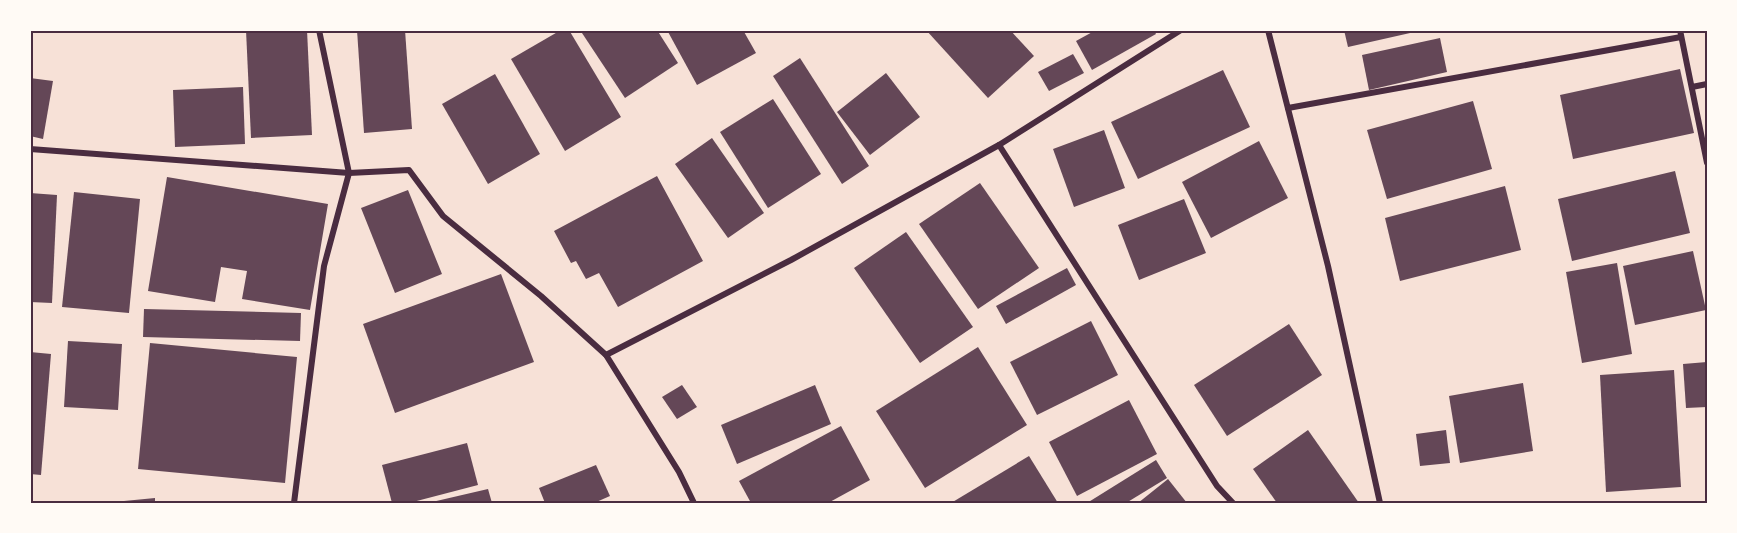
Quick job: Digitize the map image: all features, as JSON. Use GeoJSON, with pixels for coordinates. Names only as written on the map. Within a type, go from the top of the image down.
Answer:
{"type":"FeatureCollection","features":[{"type":"Feature","properties":{"kind":"street"},"geometry":{"type":"LineString","coordinates":[[294,503],[324,266],[349,173],[319,30]]}},
{"type":"Feature","properties":{"kind":"street"},"geometry":{"type":"LineString","coordinates":[[606,355],[791,260],[999,145],[1181,30]]}},
{"type":"Feature","properties":{"kind":"street"},"geometry":{"type":"LineString","coordinates":[[1268,30],[1328,266],[1380,503]]}},
{"type":"Feature","properties":{"kind":"street"},"geometry":{"type":"LineString","coordinates":[[1288,108],[1680,33],[1707,163]]}},
{"type":"Feature","properties":{"kind":"street"},"geometry":{"type":"LineString","coordinates":[[1692,87],[1707,84]]}},
{"type":"Feature","properties":{"kind":"street"},"geometry":{"type":"LineString","coordinates":[[999,145],[1217,486],[1233,503]]}},
{"type":"Feature","properties":{"kind":"street"},"geometry":{"type":"LineString","coordinates":[[30,149],[349,173],[409,170],[443,216],[541,296],[606,355],[679,472],[694,503]]}},
{"type":"Feature","properties":{"kind":"building"},"geometry":{"type":"Polygon","coordinates":[[[246,30],[307,30],[312,135],[251,138],[246,30]]]}},
{"type":"Feature","properties":{"kind":"building"},"geometry":{"type":"Polygon","coordinates":[[[357,30],[405,30],[412,129],[364,133],[357,30]]]}},
{"type":"Feature","properties":{"kind":"building"},"geometry":{"type":"Polygon","coordinates":[[[561,30],[569,30],[621,117],[565,151],[511,59],[561,30]]]}},
{"type":"Feature","properties":{"kind":"building"},"geometry":{"type":"Polygon","coordinates":[[[580,30],[657,30],[678,63],[625,98],[580,30]]]}},
{"type":"Feature","properties":{"kind":"building"},"geometry":{"type":"Polygon","coordinates":[[[667,30],[743,30],[756,53],[697,85],[667,30]]]}},
{"type":"Feature","properties":{"kind":"building"},"geometry":{"type":"Polygon","coordinates":[[[926,30],[1010,30],[1034,56],[988,98],[926,30]]]}},
{"type":"Feature","properties":{"kind":"building"},"geometry":{"type":"Polygon","coordinates":[[[1096,30],[1154,30],[1156,34],[1092,70],[1076,41],[1096,30]]]}},
{"type":"Feature","properties":{"kind":"building"},"geometry":{"type":"Polygon","coordinates":[[[1344,30],[1419,30],[1419,31],[1348,47],[1344,30]]]}},
{"type":"Feature","properties":{"kind":"building"},"geometry":{"type":"Polygon","coordinates":[[[1440,38],[1447,72],[1369,90],[1362,55],[1440,38]]]}},
{"type":"Feature","properties":{"kind":"building"},"geometry":{"type":"Polygon","coordinates":[[[1073,54],[1084,73],[1049,91],[1038,72],[1073,54]]]}},
{"type":"Feature","properties":{"kind":"building"},"geometry":{"type":"Polygon","coordinates":[[[800,58],[869,166],[842,184],[773,76],[800,58]]]}},
{"type":"Feature","properties":{"kind":"building"},"geometry":{"type":"Polygon","coordinates":[[[1680,69],[1694,133],[1573,159],[1560,95],[1680,69]]]}},
{"type":"Feature","properties":{"kind":"building"},"geometry":{"type":"Polygon","coordinates":[[[1223,70],[1250,127],[1138,179],[1111,122],[1223,70]]]}},
{"type":"Feature","properties":{"kind":"building"},"geometry":{"type":"Polygon","coordinates":[[[886,73],[920,117],[870,155],[837,112],[886,73]]]}},
{"type":"Feature","properties":{"kind":"building"},"geometry":{"type":"Polygon","coordinates":[[[495,74],[540,154],[488,184],[442,104],[495,74]]]}},
{"type":"Feature","properties":{"kind":"building"},"geometry":{"type":"Polygon","coordinates":[[[30,78],[53,81],[43,139],[30,136],[30,78]]]}},
{"type":"Feature","properties":{"kind":"building"},"geometry":{"type":"Polygon","coordinates":[[[243,87],[245,144],[175,147],[173,90],[243,87]]]}},
{"type":"Feature","properties":{"kind":"building"},"geometry":{"type":"Polygon","coordinates":[[[773,99],[821,174],[768,208],[720,132],[773,99]]]}},
{"type":"Feature","properties":{"kind":"building"},"geometry":{"type":"Polygon","coordinates":[[[1473,101],[1492,169],[1387,199],[1367,130],[1473,101]]]}},
{"type":"Feature","properties":{"kind":"building"},"geometry":{"type":"Polygon","coordinates":[[[1104,130],[1125,188],[1074,207],[1053,149],[1104,130]]]}},
{"type":"Feature","properties":{"kind":"building"},"geometry":{"type":"Polygon","coordinates":[[[712,138],[764,213],[728,238],[675,164],[712,138]]]}},
{"type":"Feature","properties":{"kind":"building"},"geometry":{"type":"Polygon","coordinates":[[[1259,141],[1288,198],[1211,238],[1182,182],[1259,141]]]}},
{"type":"Feature","properties":{"kind":"building"},"geometry":{"type":"Polygon","coordinates":[[[1675,171],[1690,233],[1572,261],[1558,199],[1675,171]]]}},
{"type":"Feature","properties":{"kind":"building"},"geometry":{"type":"Polygon","coordinates":[[[657,176],[703,261],[618,307],[599,273],[586,279],[576,261],[571,263],[554,231],[657,176]]]}},
{"type":"Feature","properties":{"kind":"building"},"geometry":{"type":"Polygon","coordinates":[[[167,177],[328,204],[310,310],[242,299],[247,271],[221,267],[215,302],[148,291],[167,177]]]}},
{"type":"Feature","properties":{"kind":"building"},"geometry":{"type":"Polygon","coordinates":[[[980,183],[1039,268],[978,309],[919,224],[980,183]]]}},
{"type":"Feature","properties":{"kind":"building"},"geometry":{"type":"Polygon","coordinates":[[[1505,186],[1521,250],[1400,281],[1385,218],[1505,186]]]}},
{"type":"Feature","properties":{"kind":"building"},"geometry":{"type":"Polygon","coordinates":[[[408,190],[442,274],[395,293],[361,208],[408,190]]]}},
{"type":"Feature","properties":{"kind":"building"},"geometry":{"type":"Polygon","coordinates":[[[74,192],[140,199],[129,313],[62,307],[74,192]]]}},
{"type":"Feature","properties":{"kind":"building"},"geometry":{"type":"Polygon","coordinates":[[[30,193],[57,195],[52,303],[30,302],[30,193]]]}},
{"type":"Feature","properties":{"kind":"building"},"geometry":{"type":"Polygon","coordinates":[[[1184,199],[1206,253],[1139,280],[1118,225],[1184,199]]]}},
{"type":"Feature","properties":{"kind":"building"},"geometry":{"type":"Polygon","coordinates":[[[906,232],[973,327],[920,363],[854,268],[906,232]]]}},
{"type":"Feature","properties":{"kind":"building"},"geometry":{"type":"Polygon","coordinates":[[[1693,251],[1706,310],[1635,325],[1623,266],[1693,251]]]}},
{"type":"Feature","properties":{"kind":"building"},"geometry":{"type":"Polygon","coordinates":[[[1617,263],[1632,354],[1582,363],[1566,272],[1617,263]]]}},
{"type":"Feature","properties":{"kind":"building"},"geometry":{"type":"Polygon","coordinates":[[[1067,268],[1076,285],[1006,324],[996,306],[1067,268]]]}},
{"type":"Feature","properties":{"kind":"building"},"geometry":{"type":"Polygon","coordinates":[[[501,274],[534,362],[395,413],[363,324],[501,274]]]}},
{"type":"Feature","properties":{"kind":"building"},"geometry":{"type":"Polygon","coordinates":[[[144,309],[301,313],[300,341],[143,337],[144,309]]]}},
{"type":"Feature","properties":{"kind":"building"},"geometry":{"type":"Polygon","coordinates":[[[1091,321],[1118,375],[1037,415],[1010,362],[1091,321]]]}},
{"type":"Feature","properties":{"kind":"building"},"geometry":{"type":"Polygon","coordinates":[[[1289,324],[1322,375],[1227,436],[1194,385],[1289,324]]]}},
{"type":"Feature","properties":{"kind":"building"},"geometry":{"type":"Polygon","coordinates":[[[68,341],[122,344],[118,410],[64,407],[68,341]]]}},
{"type":"Feature","properties":{"kind":"building"},"geometry":{"type":"Polygon","coordinates":[[[150,343],[297,357],[285,483],[138,469],[150,343]]]}},
{"type":"Feature","properties":{"kind":"building"},"geometry":{"type":"Polygon","coordinates":[[[978,347],[1027,425],[925,488],[876,411],[978,347]]]}},
{"type":"Feature","properties":{"kind":"building"},"geometry":{"type":"Polygon","coordinates":[[[30,352],[51,354],[41,475],[30,474],[30,352]]]}},
{"type":"Feature","properties":{"kind":"building"},"geometry":{"type":"Polygon","coordinates":[[[1707,362],[1707,407],[1686,408],[1683,364],[1707,362]]]}},
{"type":"Feature","properties":{"kind":"building"},"geometry":{"type":"Polygon","coordinates":[[[1674,370],[1681,487],[1606,492],[1600,375],[1674,370]]]}},
{"type":"Feature","properties":{"kind":"building"},"geometry":{"type":"Polygon","coordinates":[[[1523,383],[1533,451],[1460,463],[1449,396],[1523,383]]]}},
{"type":"Feature","properties":{"kind":"building"},"geometry":{"type":"Polygon","coordinates":[[[682,385],[697,407],[677,419],[662,397],[682,385]]]}},
{"type":"Feature","properties":{"kind":"building"},"geometry":{"type":"Polygon","coordinates":[[[815,385],[831,424],[737,464],[721,425],[815,385]]]}},
{"type":"Feature","properties":{"kind":"building"},"geometry":{"type":"Polygon","coordinates":[[[1129,400],[1157,454],[1077,496],[1049,442],[1129,400]]]}},
{"type":"Feature","properties":{"kind":"building"},"geometry":{"type":"Polygon","coordinates":[[[841,426],[870,480],[828,503],[751,503],[739,481],[841,426]]]}},
{"type":"Feature","properties":{"kind":"building"},"geometry":{"type":"Polygon","coordinates":[[[1308,430],[1359,503],[1277,503],[1253,469],[1308,430]]]}},
{"type":"Feature","properties":{"kind":"building"},"geometry":{"type":"Polygon","coordinates":[[[1446,430],[1450,463],[1420,466],[1416,434],[1446,430]]]}},
{"type":"Feature","properties":{"kind":"building"},"geometry":{"type":"Polygon","coordinates":[[[467,443],[478,485],[409,503],[392,503],[382,465],[467,443]]]}},
{"type":"Feature","properties":{"kind":"building"},"geometry":{"type":"Polygon","coordinates":[[[1029,456],[1058,503],[951,503],[1029,456]]]}},
{"type":"Feature","properties":{"kind":"building"},"geometry":{"type":"Polygon","coordinates":[[[1156,460],[1167,478],[1126,503],[1087,503],[1156,460]]]}},
{"type":"Feature","properties":{"kind":"building"},"geometry":{"type":"Polygon","coordinates":[[[596,465],[610,496],[594,503],[545,503],[539,488],[596,465]]]}},
{"type":"Feature","properties":{"kind":"building"},"geometry":{"type":"Polygon","coordinates":[[[1168,479],[1187,503],[1138,503],[1168,479]]]}},
{"type":"Feature","properties":{"kind":"building"},"geometry":{"type":"Polygon","coordinates":[[[488,489],[492,503],[432,502],[488,489]]]}},
{"type":"Feature","properties":{"kind":"building"},"geometry":{"type":"Polygon","coordinates":[[[155,498],[155,503],[124,503],[124,501],[155,498]]]}}]}
